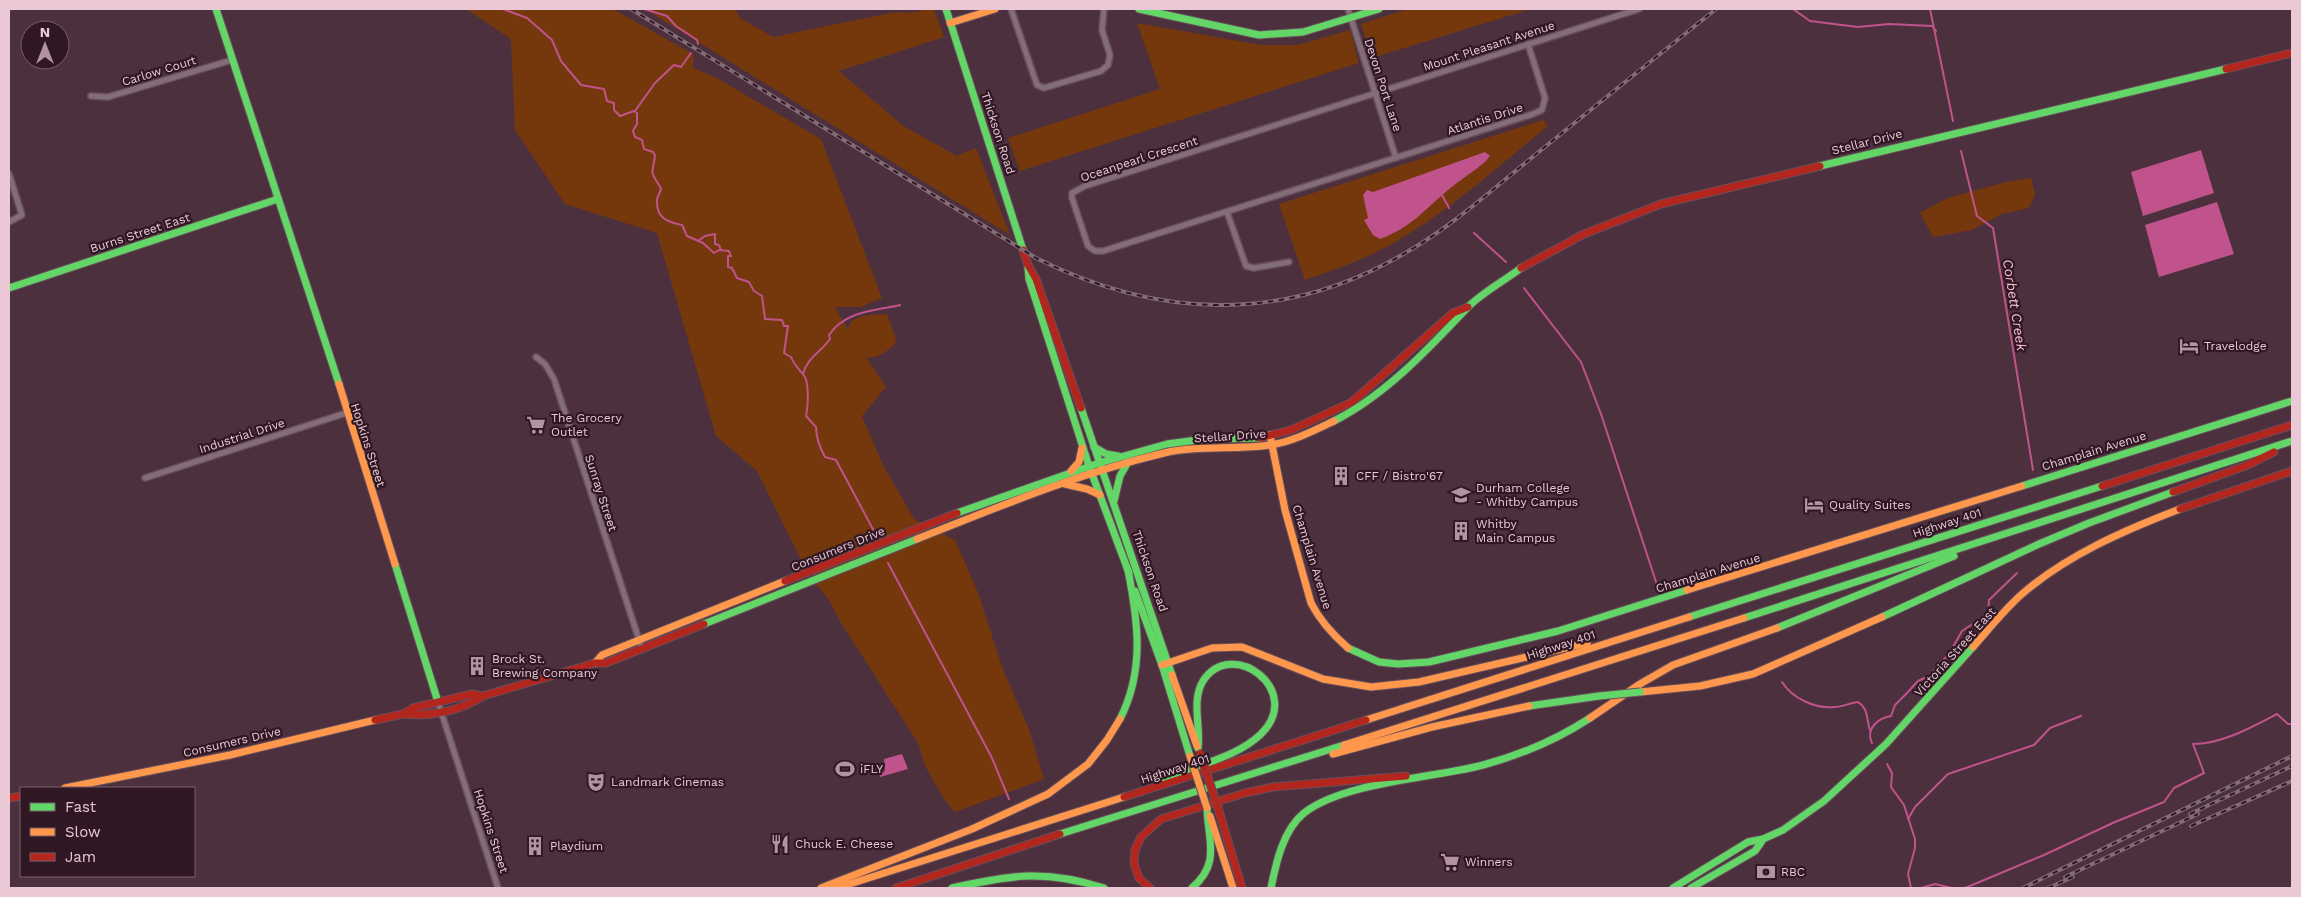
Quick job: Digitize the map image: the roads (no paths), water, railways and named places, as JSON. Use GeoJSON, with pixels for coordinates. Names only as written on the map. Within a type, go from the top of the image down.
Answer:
{"type":"FeatureCollection","features":[{"type":"Feature","properties":{"kind":"main road","name":"Hopkins Street"},"geometry":{"type":"LineString","coordinates":[[216,9],[308,289],[438,702]]}},
{"type":"Feature","properties":{"kind":"main road","name":"Thickson Road"},"geometry":{"type":"LineString","coordinates":[[946,9],[1028,265],[1036,279],[1094,447],[1100,495],[1199,750],[1242,888]]}},
{"type":"Feature","properties":{"kind":"main road"},"geometry":{"type":"LineString","coordinates":[[950,23],[995,9]]}},
{"type":"Feature","properties":{"kind":"main road"},"geometry":{"type":"LineString","coordinates":[[1139,9],[1258,35],[1302,32],[1379,9]]}},
{"type":"Feature","properties":{"kind":"main road","name":"Stellar Drive"},"geometry":{"type":"LineString","coordinates":[[1096,468],[1120,457],[1185,442],[1258,438],[1291,430],[1352,402],[1453,313],[1469,306],[1519,270],[1558,247],[1610,222],[1661,204],[2292,53]]}},
{"type":"Feature","properties":{"kind":"main road","name":"Burns Street East"},"geometry":{"type":"LineString","coordinates":[[9,288],[278,199]]}},
{"type":"Feature","properties":{"kind":"main road","name":"Thickson Road"},"geometry":{"type":"LineString","coordinates":[[1028,265],[1029,279],[1082,444],[1114,501],[1165,664],[1190,756],[1233,888]]}},
{"type":"Feature","properties":{"kind":"main road","name":"Stellar Drive"},"geometry":{"type":"LineString","coordinates":[[1096,468],[1167,452],[1272,445],[1316,430],[1350,413],[1382,389],[1458,320],[1469,306]]}},
{"type":"Feature","properties":{"kind":"main road","name":"Champlain Avenue"},"geometry":{"type":"LineString","coordinates":[[1270,435],[1285,510],[1311,603],[1318,618],[1348,648],[1379,662],[1398,664],[1429,662],[1558,631],[2292,401]]}},
{"type":"Feature","properties":{"kind":"main road","name":"Highway 401"},"geometry":{"type":"LineString","coordinates":[[837,888],[1712,608],[2292,426]]}},
{"type":"Feature","properties":{"kind":"main road"},"geometry":{"type":"LineString","coordinates":[[896,888],[1122,814],[2005,535],[2292,442]]}},
{"type":"Feature","properties":{"kind":"main road"},"geometry":{"type":"LineString","coordinates":[[1269,769],[1322,758],[1498,710],[1555,700],[1700,686],[1753,674],[1806,652],[2039,544],[2089,523],[2248,465],[2292,442]]}},
{"type":"Feature","properties":{"kind":"main road"},"geometry":{"type":"LineString","coordinates":[[1069,473],[1078,462],[1082,444]]}},
{"type":"Feature","properties":{"kind":"main road"},"geometry":{"type":"LineString","coordinates":[[1094,447],[1106,454],[1120,457]]}},
{"type":"Feature","properties":{"kind":"main road"},"geometry":{"type":"LineString","coordinates":[[1114,501],[1120,476],[1128,462]]}},
{"type":"Feature","properties":{"kind":"main road","name":"Consumers Drive"},"geometry":{"type":"LineString","coordinates":[[595,663],[602,655],[950,515],[1069,473],[1096,468]]}},
{"type":"Feature","properties":{"kind":"main road","name":"Consumers Drive"},"geometry":{"type":"LineString","coordinates":[[403,714],[415,717],[472,704],[483,696],[544,680],[595,663],[606,663],[1019,499],[1064,484],[1096,468]]}},
{"type":"Feature","properties":{"kind":"main road","name":"Victoria Street East"},"geometry":{"type":"LineString","coordinates":[[1672,888],[1748,842],[1762,841],[1780,832],[1828,798],[1885,746],[1999,618],[2032,586],[2068,561],[2114,536],[2185,507],[2292,471]]}},
{"type":"Feature","properties":{"kind":"main road"},"geometry":{"type":"LineString","coordinates":[[1064,484],[1087,489],[1100,495]]}},
{"type":"Feature","properties":{"kind":"main road"},"geometry":{"type":"LineString","coordinates":[[1271,888],[1282,848],[1290,830],[1304,813],[1322,802],[1353,792],[1510,757],[1546,742],[1588,719],[1647,678],[1673,665],[1773,629],[2005,535]]}},
{"type":"Feature","properties":{"kind":"main road"},"geometry":{"type":"LineString","coordinates":[[821,888],[1004,815],[1053,790],[1086,765],[1118,724],[1128,703],[1135,678],[1138,631],[1128,570]]}},
{"type":"Feature","properties":{"kind":"main road"},"geometry":{"type":"LineString","coordinates":[[1165,664],[1224,645],[1235,646],[1323,679],[1354,686],[1390,686],[1495,666],[1712,608]]}},
{"type":"Feature","properties":{"kind":"main road"},"geometry":{"type":"LineString","coordinates":[[1143,791],[1175,774],[1240,748],[1262,733],[1270,721],[1274,706],[1273,688],[1255,670],[1238,664],[1219,667],[1205,677],[1200,686],[1196,709],[1200,739],[1199,750]]}},
{"type":"Feature","properties":{"kind":"main road","name":"Consumers Drive"},"geometry":{"type":"LineString","coordinates":[[70,787],[230,755],[403,714],[413,708],[472,694],[483,696]]}},
{"type":"Feature","properties":{"kind":"main road"},"geometry":{"type":"LineString","coordinates":[[1150,888],[1139,878],[1134,864],[1135,850],[1141,837],[1161,819],[1245,793],[1272,787],[1449,772]]}},
{"type":"Feature","properties":{"kind":"main road"},"geometry":{"type":"LineString","coordinates":[[1192,888],[1204,879],[1211,863],[1212,843],[1207,808]]}},
{"type":"Feature","properties":{"kind":"main road","name":"Victoria Street East"},"geometry":{"type":"LineString","coordinates":[[1691,888],[1755,851],[1762,841]]}},
{"type":"Feature","properties":{"kind":"main road"},"geometry":{"type":"LineString","coordinates":[[952,888],[999,878],[1043,874],[1078,879],[1104,888]]}},
{"type":"Feature","properties":{"kind":"street"},"geometry":{"type":"LineString","coordinates":[[1011,9],[1037,85],[1044,88],[1101,71],[1108,66],[1110,55],[1102,30],[1104,9]]}},
{"type":"Feature","properties":{"kind":"street","name":"Devon Port Lane"},"geometry":{"type":"LineString","coordinates":[[1348,9],[1396,158]]}},
{"type":"Feature","properties":{"kind":"street","name":"Mount Pleasant Avenue"},"geometry":{"type":"LineString","coordinates":[[1374,93],[1639,9]]}},
{"type":"Feature","properties":{"kind":"street","name":"Atlantis Drive"},"geometry":{"type":"LineString","coordinates":[[1396,158],[1542,110],[1545,98],[1528,44]]}},
{"type":"Feature","properties":{"kind":"street","name":"Carlow Court"},"geometry":{"type":"LineString","coordinates":[[91,96],[108,97],[232,60]]}},
{"type":"Feature","properties":{"kind":"street","name":"Oceanpearl Crescent"},"geometry":{"type":"LineString","coordinates":[[1374,93],[1085,186],[1072,193],[1088,246],[1095,252],[1104,251],[1396,158]]}},
{"type":"Feature","properties":{"kind":"street"},"geometry":{"type":"LineString","coordinates":[[9,174],[22,215],[9,222]]}},
{"type":"Feature","properties":{"kind":"street"},"geometry":{"type":"LineString","coordinates":[[1227,212],[1246,266],[1254,268],[1289,262]]}},
{"type":"Feature","properties":{"kind":"street","name":"Sunray Street"},"geometry":{"type":"LineString","coordinates":[[536,357],[545,364],[554,379],[642,649]]}},
{"type":"Feature","properties":{"kind":"street","name":"Industrial Drive"},"geometry":{"type":"LineString","coordinates":[[145,478],[346,413]]}},
{"type":"Feature","properties":{"kind":"street","name":"Hopkins Street"},"geometry":{"type":"LineString","coordinates":[[438,702],[498,888]]}},
{"type":"Feature","properties":{"kind":"waterway"},"geometry":{"type":"LineString","coordinates":[[503,9],[527,18],[552,40],[561,61],[581,85],[604,89],[607,101],[614,103],[614,110],[620,116],[634,111],[637,113],[637,124],[633,131],[635,137],[642,140],[644,149],[653,152],[655,155],[652,172],[661,188],[657,200],[660,215],[671,222],[682,225],[687,236],[703,243],[714,253],[719,250],[729,251],[731,256],[728,256],[728,267],[732,268],[737,278],[749,282],[754,291],[762,296],[765,319],[782,320],[784,326],[788,326],[784,353],[791,357],[805,377],[808,396],[806,416],[816,427],[821,450],[825,457],[836,460],[875,533]]}},
{"type":"Feature","properties":{"kind":"waterway"},"geometry":{"type":"LineString","coordinates":[[644,9],[667,16],[676,26],[697,40],[698,44]]}},
{"type":"Feature","properties":{"kind":"waterway"},"geometry":{"type":"LineString","coordinates":[[1793,9],[1810,21],[1858,27],[1889,24],[1932,26],[1936,31]]}},
{"type":"Feature","properties":{"kind":"waterway","name":"Corbett Creek"},"geometry":{"type":"LineString","coordinates":[[1930,9],[1953,121]]}},
{"type":"Feature","properties":{"kind":"waterway"},"geometry":{"type":"LineString","coordinates":[[635,111],[655,83],[674,65],[681,67],[691,53]]}},
{"type":"Feature","properties":{"kind":"waterway","name":"Corbett Creek"},"geometry":{"type":"LineString","coordinates":[[1961,151],[1977,216],[1993,228],[2033,470]]}},
{"type":"Feature","properties":{"kind":"waterway"},"geometry":{"type":"LineString","coordinates":[[1442,195],[1449,208]]}},
{"type":"Feature","properties":{"kind":"waterway"},"geometry":{"type":"LineString","coordinates":[[1474,233],[1506,262]]}},
{"type":"Feature","properties":{"kind":"waterway"},"geometry":{"type":"LineString","coordinates":[[698,241],[705,236],[715,234],[715,244],[719,245],[721,250]]}},
{"type":"Feature","properties":{"kind":"waterway"},"geometry":{"type":"LineString","coordinates":[[1524,288],[1581,362],[1601,414],[1659,591]]}},
{"type":"Feature","properties":{"kind":"waterway"},"geometry":{"type":"LineString","coordinates":[[803,374],[811,359],[830,339],[829,335],[843,321],[861,313],[900,305]]}},
{"type":"Feature","properties":{"kind":"waterway"},"geometry":{"type":"LineString","coordinates":[[888,563],[992,758],[1009,799]]}},
{"type":"Feature","properties":{"kind":"waterway","name":"Corbett Creek"},"geometry":{"type":"LineString","coordinates":[[1872,743],[1870,733],[1874,725],[1882,719],[1891,716],[1895,705],[1918,681],[1929,676],[1949,654],[1962,631],[1988,614],[1989,600],[2017,573]]}},
{"type":"Feature","properties":{"kind":"waterway"},"geometry":{"type":"LineString","coordinates":[[1782,682],[1786,688],[1798,697],[1819,706],[1837,707],[1858,702],[1866,711],[1870,730]]}},
{"type":"Feature","properties":{"kind":"waterway"},"geometry":{"type":"LineString","coordinates":[[1965,888],[2164,802],[2174,788],[2204,773],[2193,744],[2226,738],[2277,714],[2288,724],[2292,724]]}},
{"type":"Feature","properties":{"kind":"waterway"},"geometry":{"type":"LineString","coordinates":[[1908,819],[1915,807],[1948,774],[2034,745],[2050,728],[2081,716]]}},
{"type":"Feature","properties":{"kind":"waterway","name":"Corbett Creek"},"geometry":{"type":"LineString","coordinates":[[1887,764],[1892,773],[1891,787],[1904,805],[1915,839],[1915,848],[1908,874],[1911,888]]}},
{"type":"Feature","properties":{"kind":"waterway"},"geometry":{"type":"LineString","coordinates":[[1921,888],[1935,884],[1952,888]]}},
{"type":"Feature","properties":{"kind":"railway"},"geometry":{"type":"LineString","coordinates":[[631,9],[1036,258],[1081,278],[1127,293],[1173,302],[1218,305],[1264,302],[1310,293],[1355,278],[1400,256],[1436,234],[1470,208],[1716,9]]}},
{"type":"Feature","properties":{"kind":"railway"},"geometry":{"type":"LineString","coordinates":[[2023,888],[2292,756]]}},
{"type":"Feature","properties":{"kind":"railway"},"geometry":{"type":"LineString","coordinates":[[2190,814],[2292,766]]}},
{"type":"Feature","properties":{"kind":"railway"},"geometry":{"type":"LineString","coordinates":[[2191,826],[2292,781]]}},
{"type":"Feature","properties":{"kind":"railway"},"geometry":{"type":"LineString","coordinates":[[2065,877],[2198,814]]}},
{"type":"Feature","properties":{"kind":"railway"},"geometry":{"type":"LineString","coordinates":[[2048,888],[2073,877]]}},
{"type":"Feature","properties":{"kind":"place","name":"Travelodge"},"geometry":{"type":"Point","coordinates":[2189,346]}},
{"type":"Feature","properties":{"kind":"place","name":"The Grocery Outlet"},"geometry":{"type":"Point","coordinates":[536,425]}},
{"type":"Feature","properties":{"kind":"place","name":"CFF / Bistro'67"},"geometry":{"type":"Point","coordinates":[1341,476]}},
{"type":"Feature","properties":{"kind":"place","name":"Durham College - Whitby Campus"},"geometry":{"type":"Point","coordinates":[1461,495]}},
{"type":"Feature","properties":{"kind":"place","name":"Quality Suites"},"geometry":{"type":"Point","coordinates":[1814,505]}},
{"type":"Feature","properties":{"kind":"place","name":"Whitby Main Campus"},"geometry":{"type":"Point","coordinates":[1461,531]}},
{"type":"Feature","properties":{"kind":"place","name":"Brock St. Brewing Company"},"geometry":{"type":"Point","coordinates":[477,666]}},
{"type":"Feature","properties":{"kind":"place","name":"iFLY"},"geometry":{"type":"Point","coordinates":[845,769]}},
{"type":"Feature","properties":{"kind":"place","name":"Landmark Cinemas"},"geometry":{"type":"Point","coordinates":[596,782]}},
{"type":"Feature","properties":{"kind":"place","name":"Chuck E. Cheese"},"geometry":{"type":"Point","coordinates":[780,844]}},
{"type":"Feature","properties":{"kind":"place","name":"Playdium"},"geometry":{"type":"Point","coordinates":[535,846]}},
{"type":"Feature","properties":{"kind":"place","name":"Winners"},"geometry":{"type":"Point","coordinates":[1450,862]}},
{"type":"Feature","properties":{"kind":"place","name":"RBC"},"geometry":{"type":"Point","coordinates":[1766,872]}}]}
